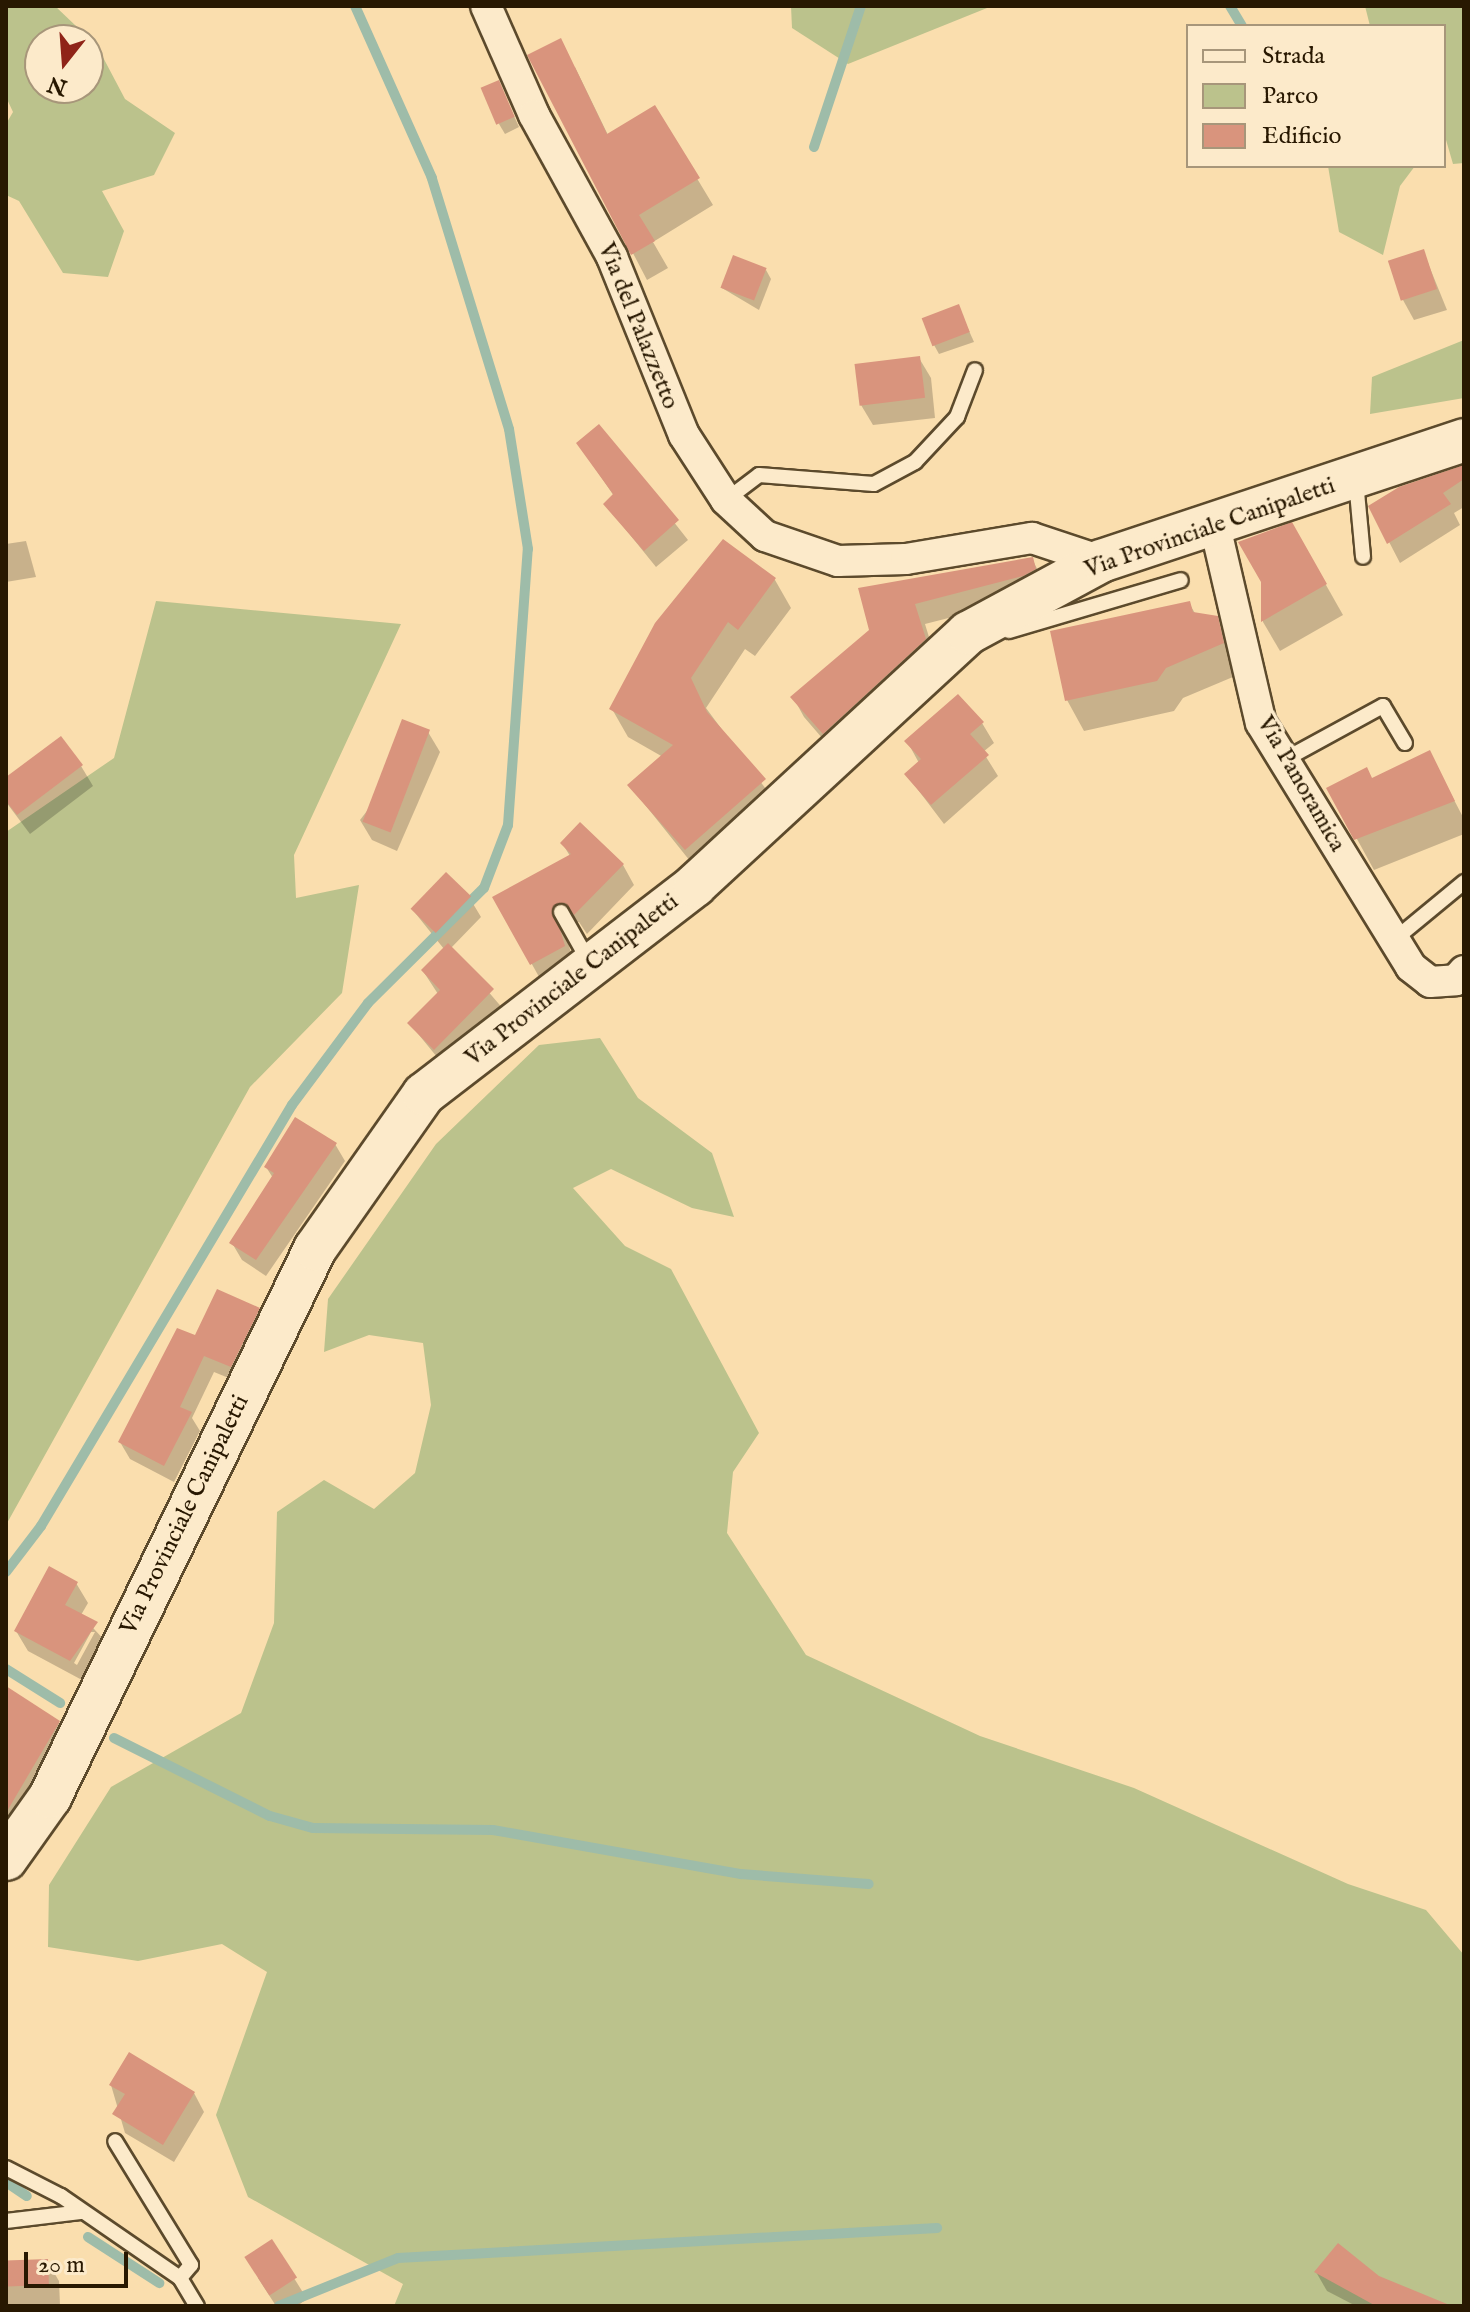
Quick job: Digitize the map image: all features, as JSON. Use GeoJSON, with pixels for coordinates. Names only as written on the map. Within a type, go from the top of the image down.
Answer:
{"type":"FeatureCollection","features":[{"type":"Feature","properties":{"kind":"main road","name":"Via Provinciale Canipaletti"},"geometry":{"type":"LineString","coordinates":[[6,1859],[50,1797],[315,1249],[424,1094],[695,885],[950,650],[1101,561],[1215,526],[1464,440]]}},
{"type":"Feature","properties":{"kind":"street","name":"Via del Palazzetto"},"geometry":{"type":"LineString","coordinates":[[486,6],[534,115],[612,257],[677,421],[726,500],[765,536],[838,561],[906,559],[1032,538],[1101,561]]}},
{"type":"Feature","properties":{"kind":"street","name":"Via Panoramica"},"geometry":{"type":"LineString","coordinates":[[1215,526],[1261,723],[1282,761],[1394,940],[1430,982],[1456,980],[1464,971]]}},
{"type":"Feature","properties":{"kind":"lane"},"geometry":{"type":"LineString","coordinates":[[726,500],[759,475],[874,484],[915,462],[957,417],[975,370]]}},
{"type":"Feature","properties":{"kind":"lane"},"geometry":{"type":"LineString","coordinates":[[1356,477],[1363,557]]}},
{"type":"Feature","properties":{"kind":"lane"},"geometry":{"type":"LineString","coordinates":[[950,650],[1181,580]]}},
{"type":"Feature","properties":{"kind":"lane"},"geometry":{"type":"LineString","coordinates":[[1282,761],[1383,706],[1405,743]]}},
{"type":"Feature","properties":{"kind":"lane"},"geometry":{"type":"LineString","coordinates":[[1394,940],[1464,882]]}},
{"type":"Feature","properties":{"kind":"lane"},"geometry":{"type":"LineString","coordinates":[[561,912],[591,965]]}},
{"type":"Feature","properties":{"kind":"lane"},"geometry":{"type":"LineString","coordinates":[[115,2141],[191,2265],[180,2278]]}},
{"type":"Feature","properties":{"kind":"lane"},"geometry":{"type":"LineString","coordinates":[[6,2168],[82,2212],[180,2278],[197,2306]]}},
{"type":"Feature","properties":{"kind":"lane"},"geometry":{"type":"LineString","coordinates":[[6,2221],[82,2212]]}},
{"type":"Feature","properties":{"kind":"green space"},"geometry":{"type":"Polygon","coordinates":[[[6,6],[55,6],[74,24],[24,24],[24,104],[104,104],[104,59],[125,99],[175,133],[154,175],[102,191],[124,231],[108,277],[63,273],[19,201],[6,195],[6,124],[13,112],[6,97],[6,6]]]}},
{"type":"Feature","properties":{"kind":"green space"},"geometry":{"type":"Polygon","coordinates":[[[791,6],[992,6],[848,64],[792,28],[791,6]]]}},
{"type":"Feature","properties":{"kind":"green space"},"geometry":{"type":"Polygon","coordinates":[[[1365,6],[1464,6],[1464,163],[1453,164],[1446,140],[1446,24],[1370,24],[1365,6]]]}},
{"type":"Feature","properties":{"kind":"green space"},"geometry":{"type":"Polygon","coordinates":[[[1328,168],[1414,168],[1400,186],[1383,255],[1339,232],[1328,168]]]}},
{"type":"Feature","properties":{"kind":"green space"},"geometry":{"type":"Polygon","coordinates":[[[1464,340],[1464,398],[1370,414],[1372,377],[1464,340]]]}},
{"type":"Feature","properties":{"kind":"green space"},"geometry":{"type":"Polygon","coordinates":[[[156,601],[401,624],[294,855],[296,898],[359,885],[342,993],[250,1087],[6,1525],[6,832],[114,758],[156,601]]]}},
{"type":"Feature","properties":{"kind":"green space"},"geometry":{"type":"Polygon","coordinates":[[[600,1038],[638,1098],[712,1153],[734,1217],[692,1208],[611,1169],[573,1188],[625,1246],[671,1269],[759,1433],[733,1472],[727,1533],[806,1655],[980,1736],[1134,1788],[1348,1884],[1426,1910],[1464,1955],[1464,2306],[394,2306],[403,2284],[248,2197],[216,2115],[267,1972],[222,1944],[138,1961],[48,1947],[49,1885],[111,1787],[241,1713],[274,1623],[277,1512],[324,1480],[374,1509],[415,1473],[431,1405],[423,1343],[369,1335],[324,1352],[328,1299],[436,1144],[539,1045],[600,1038]]]}},
{"type":"Feature","properties":{"kind":"building"},"geometry":{"type":"Polygon","coordinates":[[[561,38],[607,134],[655,105],[700,178],[639,215],[655,241],[631,255],[527,55],[561,38]]]}},
{"type":"Feature","properties":{"kind":"building"},"geometry":{"type":"Polygon","coordinates":[[[499,80],[515,117],[496,125],[481,88],[499,80]]]}},
{"type":"Feature","properties":{"kind":"building"},"geometry":{"type":"Polygon","coordinates":[[[1424,249],[1437,289],[1401,301],[1388,261],[1424,249]]]}},
{"type":"Feature","properties":{"kind":"building"},"geometry":{"type":"Polygon","coordinates":[[[733,255],[767,268],[754,301],[720,288],[733,255]]]}},
{"type":"Feature","properties":{"kind":"building"},"geometry":{"type":"Polygon","coordinates":[[[959,304],[970,332],[932,346],[922,318],[959,304]]]}},
{"type":"Feature","properties":{"kind":"building"},"geometry":{"type":"Polygon","coordinates":[[[920,356],[925,398],[860,406],[854,364],[920,356]]]}},
{"type":"Feature","properties":{"kind":"building"},"geometry":{"type":"Polygon","coordinates":[[[599,424],[679,520],[644,551],[603,504],[613,494],[576,443],[599,424]]]}},
{"type":"Feature","properties":{"kind":"building"},"geometry":{"type":"Polygon","coordinates":[[[1464,465],[1464,479],[1443,493],[1451,504],[1387,544],[1368,506],[1399,487],[1464,465]]]}},
{"type":"Feature","properties":{"kind":"building"},"geometry":{"type":"Polygon","coordinates":[[[1292,522],[1327,584],[1261,622],[1261,582],[1238,542],[1292,522]]]}},
{"type":"Feature","properties":{"kind":"building"},"geometry":{"type":"Polygon","coordinates":[[[723,539],[776,578],[738,630],[728,622],[691,678],[707,712],[766,779],[685,850],[627,785],[673,745],[609,709],[655,623],[723,539]]]}},
{"type":"Feature","properties":{"kind":"building"},"geometry":{"type":"Polygon","coordinates":[[[1033,557],[1036,569],[1023,576],[915,604],[926,639],[823,734],[790,697],[869,630],[858,588],[1033,557]]]}},
{"type":"Feature","properties":{"kind":"building"},"geometry":{"type":"Polygon","coordinates":[[[1190,601],[1193,612],[1218,616],[1224,643],[1166,668],[1157,681],[1065,701],[1050,631],[1190,601]]]}},
{"type":"Feature","properties":{"kind":"building"},"geometry":{"type":"Polygon","coordinates":[[[958,694],[984,722],[970,734],[989,755],[931,805],[904,774],[921,759],[904,741],[958,694]]]}},
{"type":"Feature","properties":{"kind":"building"},"geometry":{"type":"Polygon","coordinates":[[[402,719],[430,730],[391,832],[363,822],[402,719]]]}},
{"type":"Feature","properties":{"kind":"building"},"geometry":{"type":"Polygon","coordinates":[[[61,736],[83,765],[17,815],[6,801],[6,777],[61,736]]]}},
{"type":"Feature","properties":{"kind":"building"},"geometry":{"type":"Polygon","coordinates":[[[1430,750],[1455,801],[1354,840],[1326,788],[1367,767],[1372,778],[1430,750]]]}},
{"type":"Feature","properties":{"kind":"building"},"geometry":{"type":"Polygon","coordinates":[[[580,822],[624,864],[574,915],[565,903],[553,906],[565,946],[530,965],[492,897],[571,854],[560,843],[580,822]]]}},
{"type":"Feature","properties":{"kind":"building"},"geometry":{"type":"Polygon","coordinates":[[[446,872],[471,896],[436,933],[411,909],[446,872]]]}},
{"type":"Feature","properties":{"kind":"building"},"geometry":{"type":"Polygon","coordinates":[[[448,943],[494,989],[434,1050],[407,1023],[440,990],[421,970],[448,943]]]}},
{"type":"Feature","properties":{"kind":"building"},"geometry":{"type":"Polygon","coordinates":[[[295,1117],[337,1143],[256,1260],[229,1243],[274,1173],[264,1167],[295,1117]]]}},
{"type":"Feature","properties":{"kind":"building"},"geometry":{"type":"Polygon","coordinates":[[[217,1289],[260,1308],[231,1367],[204,1356],[180,1407],[192,1412],[164,1466],[118,1442],[177,1328],[195,1335],[217,1289]]]}},
{"type":"Feature","properties":{"kind":"building"},"geometry":{"type":"Polygon","coordinates":[[[49,1566],[78,1582],[65,1605],[98,1622],[70,1661],[14,1631],[49,1566]]]}},
{"type":"Feature","properties":{"kind":"building"},"geometry":{"type":"Polygon","coordinates":[[[6,1686],[60,1721],[6,1813],[6,1686]]]}},
{"type":"Feature","properties":{"kind":"building"},"geometry":{"type":"Polygon","coordinates":[[[129,2052],[195,2092],[163,2145],[112,2114],[125,2094],[109,2085],[129,2052]]]}},
{"type":"Feature","properties":{"kind":"building"},"geometry":{"type":"Polygon","coordinates":[[[272,2239],[297,2278],[269,2296],[244,2257],[272,2239]]]}},
{"type":"Feature","properties":{"kind":"building"},"geometry":{"type":"Polygon","coordinates":[[[1338,2243],[1379,2276],[1452,2306],[1376,2306],[1314,2272],[1338,2243]]]}},
{"type":"Feature","properties":{"kind":"building"},"geometry":{"type":"Polygon","coordinates":[[[48,2259],[49,2285],[7,2286],[6,2260],[48,2259]]]}},
{"type":"Feature","properties":{"kind":"waterway"},"geometry":{"type":"LineString","coordinates":[[6,1572],[41,1526],[292,1105],[368,1003],[484,888],[508,825],[528,549],[509,429],[432,178],[355,6]]}},
{"type":"Feature","properties":{"kind":"waterway"},"geometry":{"type":"LineString","coordinates":[[814,147],[861,6]]}},
{"type":"Feature","properties":{"kind":"waterway"},"geometry":{"type":"LineString","coordinates":[[1230,6],[1241,24]]}},
{"type":"Feature","properties":{"kind":"waterway"},"geometry":{"type":"LineString","coordinates":[[6,1669],[60,1703]]}},
{"type":"Feature","properties":{"kind":"waterway"},"geometry":{"type":"LineString","coordinates":[[114,1738],[270,1816],[313,1828],[493,1830],[741,1874],[869,1884]]}},
{"type":"Feature","properties":{"kind":"waterway"},"geometry":{"type":"LineString","coordinates":[[6,2182],[27,2196]]}},
{"type":"Feature","properties":{"kind":"waterway"},"geometry":{"type":"LineString","coordinates":[[279,2306],[398,2258],[937,2228]]}},
{"type":"Feature","properties":{"kind":"waterway"},"geometry":{"type":"LineString","coordinates":[[88,2237],[159,2283]]}}]}
